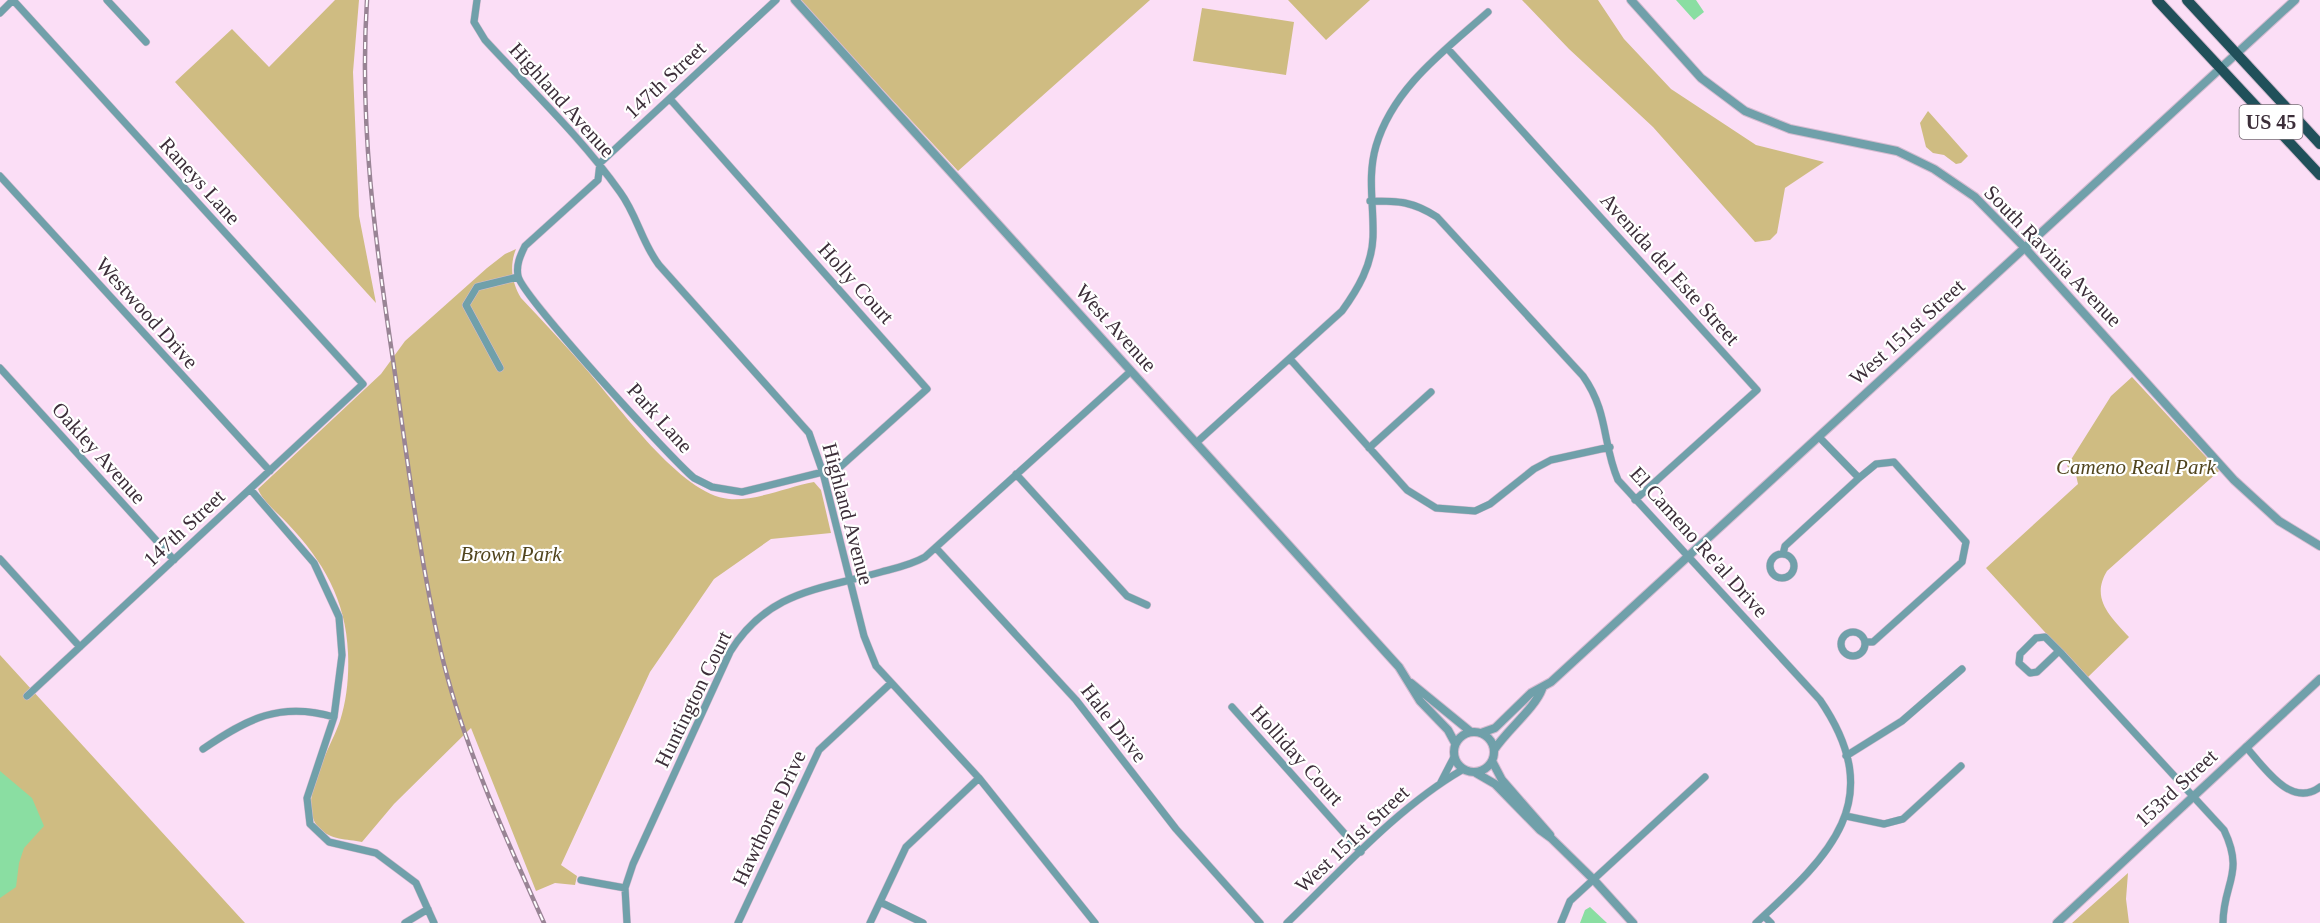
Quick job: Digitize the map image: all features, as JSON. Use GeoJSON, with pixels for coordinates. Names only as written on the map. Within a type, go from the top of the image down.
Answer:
{"type":"FeatureCollection","features":[{"type":"Feature","properties":{"kind":"highway","name":"US 45"},"geometry":{"type":"LineString","coordinates":[[2157,0],[2320,175]]}},
{"type":"Feature","properties":{"kind":"highway","name":"US 45"},"geometry":{"type":"LineString","coordinates":[[2187,0],[2320,144]]}},
{"type":"Feature","properties":{"kind":"street"},"geometry":{"type":"LineString","coordinates":[[0,14],[13,0]]}},
{"type":"Feature","properties":{"kind":"street","name":"Raneys Lane"},"geometry":{"type":"LineString","coordinates":[[13,0],[363,384]]}},
{"type":"Feature","properties":{"kind":"street"},"geometry":{"type":"LineString","coordinates":[[107,0],[146,42]]}},
{"type":"Feature","properties":{"kind":"street","name":"Highland Avenue"},"geometry":{"type":"LineString","coordinates":[[477,0],[474,22],[484,40],[600,163],[629,204],[647,250],[809,433],[823,473],[869,652],[876,666],[979,778],[1095,923]]}},
{"type":"Feature","properties":{"kind":"street","name":"147th Street"},"geometry":{"type":"LineString","coordinates":[[518,277],[518,259],[525,246],[598,180],[600,163],[776,0]]}},
{"type":"Feature","properties":{"kind":"street","name":"West Avenue"},"geometry":{"type":"LineString","coordinates":[[795,0],[1400,667],[1420,701],[1448,730],[1455,743]]}},
{"type":"Feature","properties":{"kind":"street","name":"South Ravinia Avenue"},"geometry":{"type":"LineString","coordinates":[[1631,0],[1701,78],[1745,111],[1790,129],[1897,151],[1934,169],[1975,197],[2025,248],[2234,480],[2279,521],[2320,546]]}},
{"type":"Feature","properties":{"kind":"street","name":"West 151st Street"},"geometry":{"type":"LineString","coordinates":[[1481,733],[1495,728],[1531,693],[1542,689],[2295,0]]}},
{"type":"Feature","properties":{"kind":"street"},"geometry":{"type":"LineString","coordinates":[[1196,442],[1342,311],[1356,292],[1366,271],[1373,237],[1370,174],[1386,119],[1415,80],[1488,12]]}},
{"type":"Feature","properties":{"kind":"street","name":"Avenida del Este Street"},"geometry":{"type":"LineString","coordinates":[[1447,48],[1757,390],[1635,500]]}},
{"type":"Feature","properties":{"kind":"street","name":"Holly Court"},"geometry":{"type":"LineString","coordinates":[[670,99],[927,389],[839,468],[823,473]]}},
{"type":"Feature","properties":{"kind":"street","name":"Westwood Drive"},"geometry":{"type":"LineString","coordinates":[[0,176],[270,471]]}},
{"type":"Feature","properties":{"kind":"street","name":"El Cameno Re'al Drive"},"geometry":{"type":"LineString","coordinates":[[1370,201],[1406,201],[1422,207],[1437,218],[1583,376],[1596,394],[1610,447],[1611,465],[1618,480],[1820,700],[1841,737],[1846,756],[1850,797],[1846,816],[1827,853],[1756,923]]}},
{"type":"Feature","properties":{"kind":"street"},"geometry":{"type":"LineString","coordinates":[[500,368],[466,305],[477,287],[518,277]]}},
{"type":"Feature","properties":{"kind":"street","name":"Park Lane"},"geometry":{"type":"LineString","coordinates":[[518,277],[524,289],[563,335],[694,478],[712,487],[742,492],[823,473]]}},
{"type":"Feature","properties":{"kind":"street"},"geometry":{"type":"LineString","coordinates":[[1290,359],[1407,490],[1422,502],[1453,512],[1475,511],[1490,504],[1534,470],[1551,460],[1610,447]]}},
{"type":"Feature","properties":{"kind":"street","name":"Oakley Avenue"},"geometry":{"type":"LineString","coordinates":[[0,368],[174,560]]}},
{"type":"Feature","properties":{"kind":"street","name":"Huntington Court"},"geometry":{"type":"LineString","coordinates":[[627,923],[625,888],[633,864],[730,652],[740,635],[761,615],[790,596],[916,562],[936,548],[1131,371]]}},
{"type":"Feature","properties":{"kind":"street","name":"147th Street"},"geometry":{"type":"LineString","coordinates":[[27,696],[363,384]]}},
{"type":"Feature","properties":{"kind":"street"},"geometry":{"type":"LineString","coordinates":[[1369,448],[1431,392]]}},
{"type":"Feature","properties":{"kind":"street"},"geometry":{"type":"LineString","coordinates":[[1819,436],[1859,478]]}},
{"type":"Feature","properties":{"kind":"street"},"geometry":{"type":"LineString","coordinates":[[1783,554],[1785,546],[1859,478],[1876,464],[1894,462],[1966,542],[1962,562],[1873,642],[1865,642]]}},
{"type":"Feature","properties":{"kind":"street"},"geometry":{"type":"LineString","coordinates":[[1016,474],[1127,596],[1147,606]]}},
{"type":"Feature","properties":{"kind":"street"},"geometry":{"type":"LineString","coordinates":[[250,489],[314,563],[339,617],[342,655],[334,717],[306,798],[310,824],[329,842],[376,853],[416,883],[434,923]]}},
{"type":"Feature","properties":{"kind":"street","name":"Hale Drive"},"geometry":{"type":"LineString","coordinates":[[936,548],[1076,700],[1176,829],[1260,923]]}},
{"type":"Feature","properties":{"kind":"street"},"geometry":{"type":"LineString","coordinates":[[0,559],[80,647]]}},
{"type":"Feature","properties":{"kind":"street"},"geometry":{"type":"LineString","coordinates":[[2059,651],[2037,672],[2030,673],[2019,663],[2020,654],[2036,638],[2046,637],[2059,651],[2194,797],[2224,830],[2232,847],[2234,872],[2223,912],[2223,923]]}},
{"type":"Feature","properties":{"kind":"street"},"geometry":{"type":"LineString","coordinates":[[1846,756],[1902,721],[1962,669]]}},
{"type":"Feature","properties":{"kind":"street","name":"153rd Street"},"geometry":{"type":"LineString","coordinates":[[2057,923],[2320,679]]}},
{"type":"Feature","properties":{"kind":"street","name":"West Avenue"},"geometry":{"type":"LineString","coordinates":[[1408,681],[1471,732]]}},
{"type":"Feature","properties":{"kind":"street","name":"Hawthorne Drive"},"geometry":{"type":"LineString","coordinates":[[738,923],[819,750],[891,683]]}},
{"type":"Feature","properties":{"kind":"street","name":"West 151st Street"},"geometry":{"type":"LineString","coordinates":[[1494,750],[1512,725],[1538,699],[1542,689]]}},
{"type":"Feature","properties":{"kind":"street","name":"Holliday Court"},"geometry":{"type":"LineString","coordinates":[[1232,707],[1361,852]]}},
{"type":"Feature","properties":{"kind":"street"},"geometry":{"type":"LineString","coordinates":[[203,749],[241,723],[271,713],[307,711],[334,717]]}},
{"type":"Feature","properties":{"kind":"street"},"geometry":{"type":"LineString","coordinates":[[1476,773],[1488,767],[1494,750],[1490,740],[1481,733],[1471,732],[1455,743],[1454,757],[1462,770],[1476,773],[1495,784],[1539,830],[1551,838],[1594,880],[1633,923]]}},
{"type":"Feature","properties":{"kind":"street"},"geometry":{"type":"LineString","coordinates":[[2246,747],[2281,785],[2295,793],[2313,792],[2320,787]]}},
{"type":"Feature","properties":{"kind":"street","name":"West 151st Street"},"geometry":{"type":"LineString","coordinates":[[1441,782],[1454,757]]}},
{"type":"Feature","properties":{"kind":"street"},"geometry":{"type":"LineString","coordinates":[[1492,761],[1502,780],[1544,826],[1551,838]]}},
{"type":"Feature","properties":{"kind":"street"},"geometry":{"type":"LineString","coordinates":[[1846,816],[1884,824],[1903,819],[1960,766]]}},
{"type":"Feature","properties":{"kind":"street","name":"West 151st Street"},"geometry":{"type":"LineString","coordinates":[[1287,923],[1361,852],[1441,782],[1462,770]]}},
{"type":"Feature","properties":{"kind":"street"},"geometry":{"type":"LineString","coordinates":[[1561,923],[1570,901],[1705,777]]}},
{"type":"Feature","properties":{"kind":"street"},"geometry":{"type":"LineString","coordinates":[[870,923],[906,847],[979,778]]}},
{"type":"Feature","properties":{"kind":"street"},"geometry":{"type":"LineString","coordinates":[[581,880],[625,888]]}},
{"type":"Feature","properties":{"kind":"street"},"geometry":{"type":"LineString","coordinates":[[880,902],[923,923]]}},
{"type":"Feature","properties":{"kind":"street"},"geometry":{"type":"LineString","coordinates":[[405,923],[428,909]]}},
{"type":"Feature","properties":{"kind":"street"},"geometry":{"type":"LineString","coordinates":[[1764,916],[1771,923]]}},
{"type":"Feature","properties":{"kind":"green space"},"geometry":{"type":"Polygon","coordinates":[[[335,0],[359,0],[353,72],[359,216],[376,303],[175,82],[232,29],[269,67],[335,0]]]}},
{"type":"Feature","properties":{"kind":"green space"},"geometry":{"type":"Polygon","coordinates":[[[800,0],[1150,0],[958,171],[800,0]]]}},
{"type":"Feature","properties":{"kind":"green space"},"geometry":{"type":"Polygon","coordinates":[[[1288,0],[1370,0],[1326,40],[1288,0]]]}},
{"type":"Feature","properties":{"kind":"green space"},"geometry":{"type":"Polygon","coordinates":[[[1522,0],[1598,0],[1624,39],[1671,89],[1756,145],[1824,162],[1785,188],[1777,233],[1770,240],[1755,242],[1653,127],[1569,49],[1522,0]]]}},
{"type":"Feature","properties":{"kind":"green space"},"geometry":{"type":"Polygon","coordinates":[[[1202,8],[1294,22],[1286,75],[1193,61],[1202,8]]]}},
{"type":"Feature","properties":{"kind":"green space"},"geometry":{"type":"Polygon","coordinates":[[[1928,111],[1968,156],[1961,163],[1956,164],[1944,155],[1933,153],[1926,147],[1920,123],[1928,111]]]}},
{"type":"Feature","properties":{"kind":"green space","name":"Brown Park"},"geometry":{"type":"Polygon","coordinates":[[[516,249],[512,274],[521,298],[578,360],[651,446],[671,465],[710,494],[729,499],[761,496],[814,482],[821,490],[831,533],[771,539],[714,579],[650,672],[561,865],[577,876],[575,885],[555,883],[536,891],[471,728],[394,804],[362,842],[333,837],[319,828],[313,817],[311,804],[313,790],[340,721],[347,687],[348,653],[343,616],[330,582],[312,552],[267,503],[258,489],[381,374],[405,341],[487,268],[505,254],[516,249]]]}},
{"type":"Feature","properties":{"kind":"green space","name":"Cameno Real Park"},"geometry":{"type":"Polygon","coordinates":[[[2132,377],[2219,471],[2107,571],[2102,581],[2102,599],[2110,615],[2129,637],[2087,678],[1986,568],[2078,484],[2076,475],[2067,466],[2111,396],[2132,377]]]}},
{"type":"Feature","properties":{"kind":"green space"},"geometry":{"type":"Polygon","coordinates":[[[0,655],[245,923],[0,923],[0,655]]]}},
{"type":"Feature","properties":{"kind":"green space"},"geometry":{"type":"Polygon","coordinates":[[[2128,873],[2126,899],[2129,923],[2072,923],[2128,873]]]}},
{"type":"Feature","properties":{"kind":"shaded area"},"geometry":{"type":"Polygon","coordinates":[[[1676,0],[1696,0],[1704,12],[1694,20],[1676,0]]]}},
{"type":"Feature","properties":{"kind":"shaded area"},"geometry":{"type":"Polygon","coordinates":[[[0,771],[32,798],[44,826],[24,848],[19,863],[16,887],[0,898],[0,771]]]}},
{"type":"Feature","properties":{"kind":"shaded area"},"geometry":{"type":"Polygon","coordinates":[[[1590,907],[1607,923],[1580,923],[1585,910],[1590,907]]]}},
{"type":"Feature","properties":{"kind":"railway"},"geometry":{"type":"LineString","coordinates":[[367,0],[365,91],[370,181],[386,315],[426,580],[450,687],[473,756],[544,923]]}}]}
